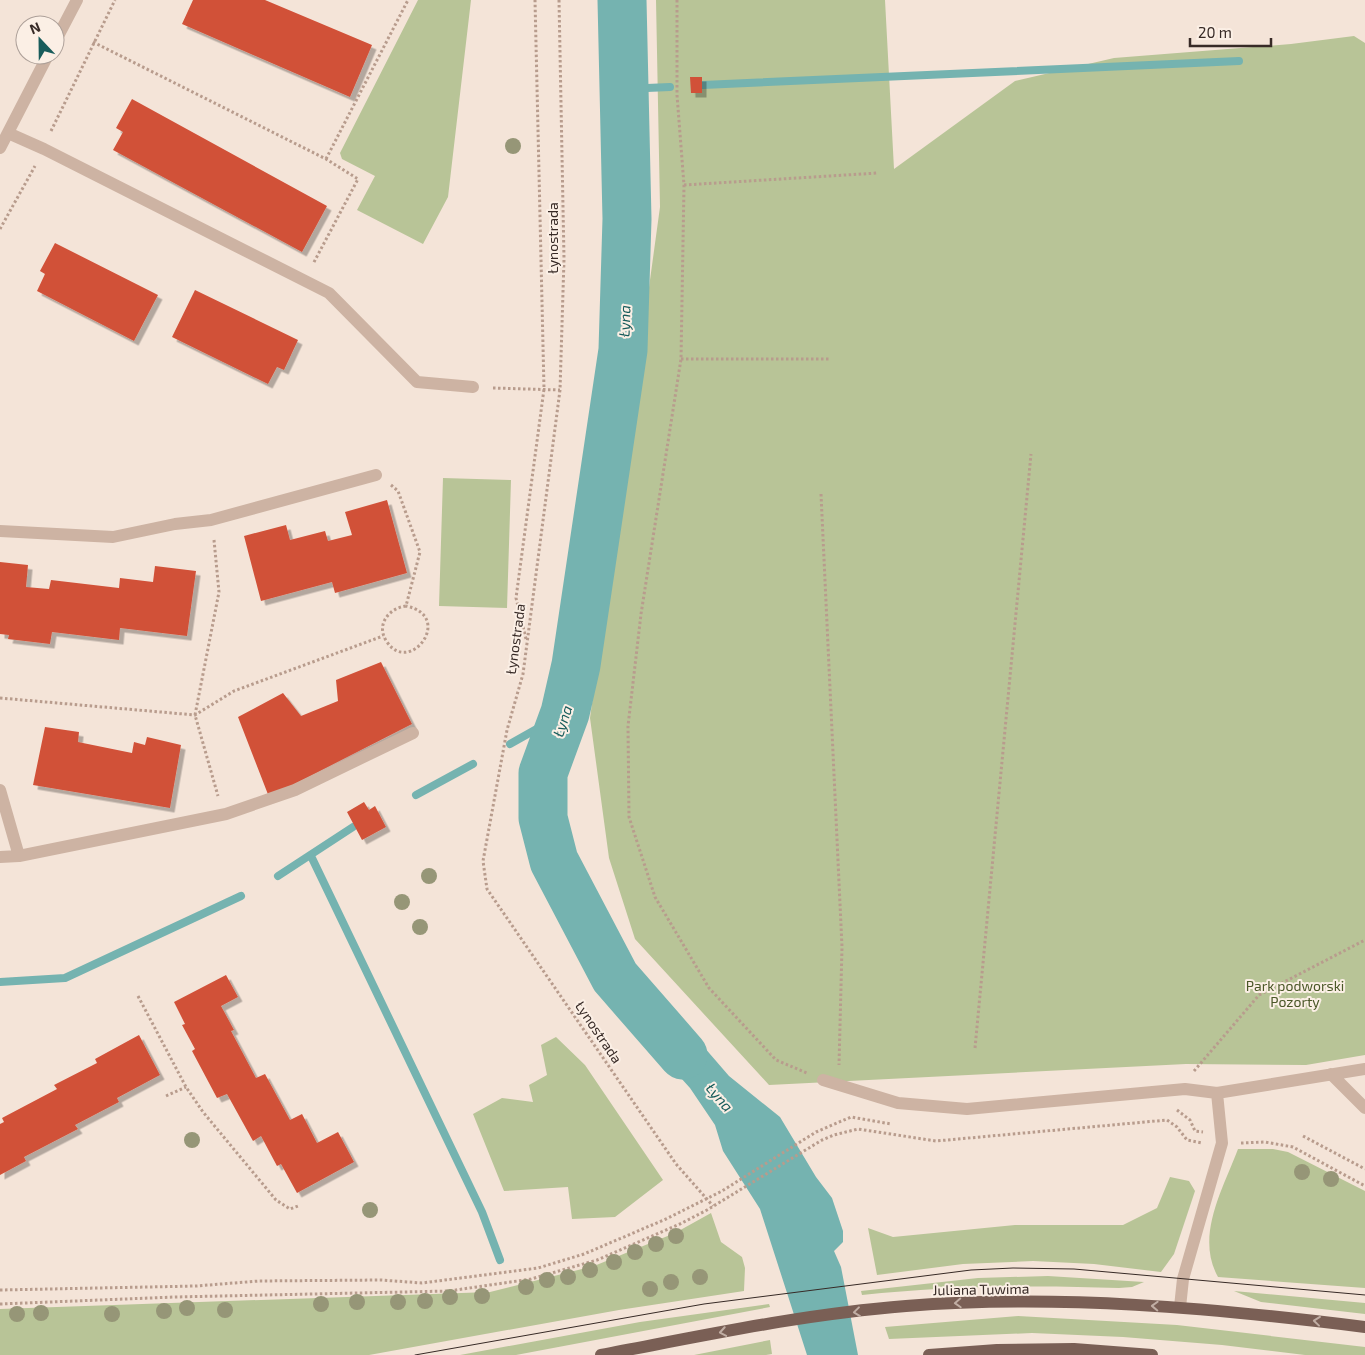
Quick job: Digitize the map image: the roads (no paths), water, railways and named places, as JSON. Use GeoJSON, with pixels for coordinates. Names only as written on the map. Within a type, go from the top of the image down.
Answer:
{"type":"FeatureCollection","features":[{"type":"Feature","properties":{"kind":"main road","name":"Juliana Tuwima"},"geometry":{"type":"LineString","coordinates":[[601,1355],[770,1324],[905,1306],[1003,1302],[1180,1307],[1365,1327]]}},
{"type":"Feature","properties":{"kind":"main road"},"geometry":{"type":"LineString","coordinates":[[929,1355],[997,1350],[1074,1349],[1152,1355]]}},
{"type":"Feature","properties":{"kind":"street"},"geometry":{"type":"LineString","coordinates":[[65,23],[77,0]]}},
{"type":"Feature","properties":{"kind":"street"},"geometry":{"type":"LineString","coordinates":[[0,148],[43,65]]}},
{"type":"Feature","properties":{"kind":"street"},"geometry":{"type":"LineString","coordinates":[[8,133],[44,149],[329,293],[418,382],[473,387]]}},
{"type":"Feature","properties":{"kind":"street"},"geometry":{"type":"LineString","coordinates":[[0,530],[113,537],[175,524],[211,520],[376,475]]}},
{"type":"Feature","properties":{"kind":"street"},"geometry":{"type":"LineString","coordinates":[[0,857],[20,856],[226,814],[295,790],[413,733]]}},
{"type":"Feature","properties":{"kind":"street"},"geometry":{"type":"LineString","coordinates":[[0,790],[20,856]]}},
{"type":"Feature","properties":{"kind":"street"},"geometry":{"type":"LineString","coordinates":[[823,1080],[898,1103],[967,1109],[1184,1089],[1217,1093],[1365,1069]]}},
{"type":"Feature","properties":{"kind":"street"},"geometry":{"type":"LineString","coordinates":[[1331,1074],[1365,1108]]}},
{"type":"Feature","properties":{"kind":"street"},"geometry":{"type":"LineString","coordinates":[[1180,1307],[1183,1279],[1222,1143],[1217,1093]]}},
{"type":"Feature","properties":{"kind":"water"},"geometry":{"type":"Polygon","coordinates":[[[659,995],[729,1076],[780,1117],[816,1177],[832,1198],[843,1231],[843,1242],[834,1251],[841,1267],[858,1355],[807,1355],[760,1209],[723,1151],[715,1125],[690,1088],[624,1015],[659,995]]]}},
{"type":"Feature","properties":{"kind":"waterway","name":"Łyna"},"geometry":{"type":"LineString","coordinates":[[622,0],[627,219],[623,350],[576,665],[565,713],[543,773],[543,818],[554,861],[615,977],[683,1055]]}},
{"type":"Feature","properties":{"kind":"waterway"},"geometry":{"type":"LineString","coordinates":[[703,85],[1239,61]]}},
{"type":"Feature","properties":{"kind":"waterway"},"geometry":{"type":"LineString","coordinates":[[624,89],[670,87]]}},
{"type":"Feature","properties":{"kind":"waterway"},"geometry":{"type":"LineString","coordinates":[[510,744],[565,713]]}},
{"type":"Feature","properties":{"kind":"waterway"},"geometry":{"type":"LineString","coordinates":[[416,795],[473,764]]}},
{"type":"Feature","properties":{"kind":"waterway"},"geometry":{"type":"LineString","coordinates":[[278,876],[353,827]]}},
{"type":"Feature","properties":{"kind":"waterway"},"geometry":{"type":"LineString","coordinates":[[311,856],[482,1212],[500,1260]]}},
{"type":"Feature","properties":{"kind":"waterway"},"geometry":{"type":"LineString","coordinates":[[0,982],[65,978],[241,896]]}},
{"type":"Feature","properties":{"kind":"tram line"},"geometry":{"type":"LineString","coordinates":[[415,1355],[704,1304],[971,1270],[1013,1268],[1074,1269],[1365,1295]]}},
{"type":"Feature","properties":{"kind":"park label","name":"Park podworski Pozorty"},"geometry":{"type":"Point","coordinates":[1295,994]}}]}
